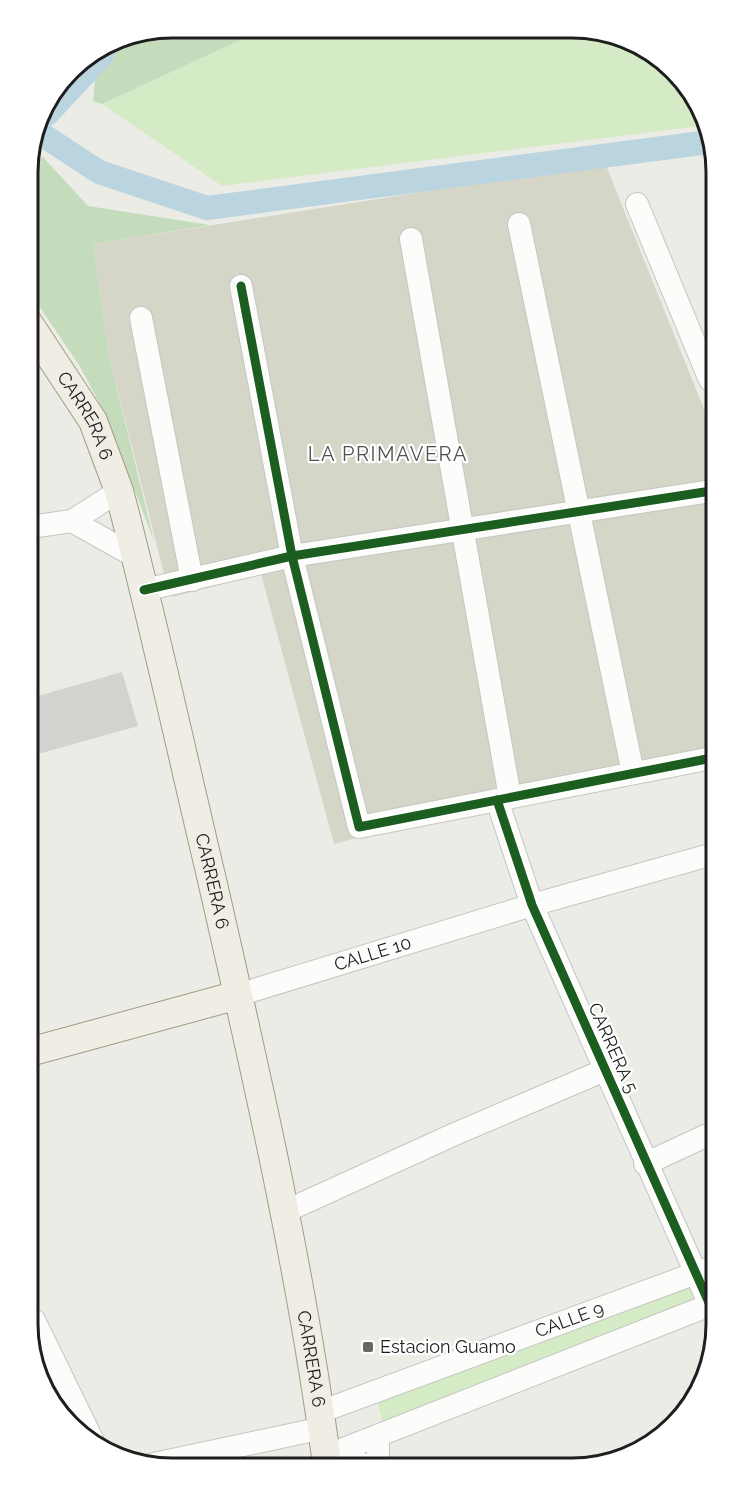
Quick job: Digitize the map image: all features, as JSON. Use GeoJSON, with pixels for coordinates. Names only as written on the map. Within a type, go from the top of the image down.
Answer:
{"type":"FeatureCollection","features":[{"type":"Feature","properties":{"kind":"main road","name":"CARRERA 6"},"geometry":{"type":"LineString","coordinates":[[38,338],[93,421],[119,491],[238,995],[284,1212],[329,1457]]}},
{"type":"Feature","properties":{"kind":"main road","name":"CALLE 10"},"geometry":{"type":"LineString","coordinates":[[38,1050],[238,995]]}},
{"type":"Feature","properties":{"kind":"street"},"geometry":{"type":"LineString","coordinates":[[637,204],[706,370]]}},
{"type":"Feature","properties":{"kind":"street"},"geometry":{"type":"LineString","coordinates":[[519,224],[633,773]]}},
{"type":"Feature","properties":{"kind":"street","name":"CARRERA 5"},"geometry":{"type":"LineString","coordinates":[[411,239],[462,530],[503,798],[532,905],[645,1164],[705,1271]]}},
{"type":"Feature","properties":{"kind":"street"},"geometry":{"type":"LineString","coordinates":[[241,286],[292,556],[359,827],[705,759]]}},
{"type":"Feature","properties":{"kind":"street"},"geometry":{"type":"LineString","coordinates":[[141,318],[192,579]]}},
{"type":"Feature","properties":{"kind":"street"},"geometry":{"type":"LineString","coordinates":[[38,526],[72,521],[119,491]]}},
{"type":"Feature","properties":{"kind":"street"},"geometry":{"type":"LineString","coordinates":[[144,590],[292,556],[706,492]]}},
{"type":"Feature","properties":{"kind":"street"},"geometry":{"type":"LineString","coordinates":[[72,521],[136,557]]}},
{"type":"Feature","properties":{"kind":"street","name":"CALLE 10"},"geometry":{"type":"LineString","coordinates":[[238,995],[532,905],[705,856]]}},
{"type":"Feature","properties":{"kind":"street"},"geometry":{"type":"LineString","coordinates":[[284,1212],[455,1134],[605,1070]]}},
{"type":"Feature","properties":{"kind":"street"},"geometry":{"type":"LineString","coordinates":[[645,1164],[705,1136]]}},
{"type":"Feature","properties":{"kind":"street","name":"CALLE 9"},"geometry":{"type":"LineString","coordinates":[[183,1457],[321,1420],[705,1271]]}},
{"type":"Feature","properties":{"kind":"street","name":"CALLE 9"},"geometry":{"type":"LineString","coordinates":[[339,1457],[378,1436],[705,1307]]}},
{"type":"Feature","properties":{"kind":"street"},"geometry":{"type":"LineString","coordinates":[[38,1328],[86,1426]]}},
{"type":"Feature","properties":{"kind":"street"},"geometry":{"type":"LineString","coordinates":[[378,1436],[378,1457]]}},
{"type":"Feature","properties":{"kind":"shaded area"},"geometry":{"type":"Polygon","coordinates":[[[605,163],[706,414],[705,766],[484,804],[334,844],[261,574],[173,597],[164,574],[109,356],[93,244],[605,163]]]}},
{"type":"Feature","properties":{"kind":"green space"},"geometry":{"type":"Polygon","coordinates":[[[244,38],[581,38],[615,45],[646,60],[672,83],[683,97],[697,126],[222,186],[102,104],[244,38]]]}},
{"type":"Feature","properties":{"kind":"green space"},"geometry":{"type":"Polygon","coordinates":[[[244,38],[102,104],[93,101],[96,70],[119,48],[145,40],[244,38]]]}},
{"type":"Feature","properties":{"kind":"green space"},"geometry":{"type":"Polygon","coordinates":[[[43,157],[88,206],[210,225],[93,244],[109,356],[154,541],[106,415],[79,365],[38,304],[38,161],[43,157]]]}},
{"type":"Feature","properties":{"kind":"green space"},"geometry":{"type":"Polygon","coordinates":[[[692,1281],[699,1303],[383,1424],[377,1400],[692,1281]]]}},
{"type":"Feature","properties":{"kind":"building"},"geometry":{"type":"Polygon","coordinates":[[[122,672],[138,726],[38,754],[38,696],[122,672]]]}},
{"type":"Feature","properties":{"kind":"waterway"},"geometry":{"type":"LineString","coordinates":[[43,135],[99,172],[207,208],[702,143]]}},
{"type":"Feature","properties":{"kind":"cycle path"},"geometry":{"type":"LineString","coordinates":[[241,286],[292,556],[359,827],[705,759]]}},
{"type":"Feature","properties":{"kind":"cycle path"},"geometry":{"type":"LineString","coordinates":[[144,590],[292,556],[706,492]]}},
{"type":"Feature","properties":{"kind":"cycle path"},"geometry":{"type":"LineString","coordinates":[[497,800],[532,905],[705,1294]]}},
{"type":"Feature","properties":{"kind":"place","name":"Estacion Guamo"},"geometry":{"type":"Point","coordinates":[368,1347]}},
{"type":"Feature","properties":{"kind":"district","name":"LA PRIMAVERA"},"geometry":{"type":"Point","coordinates":[388,454]}}]}
